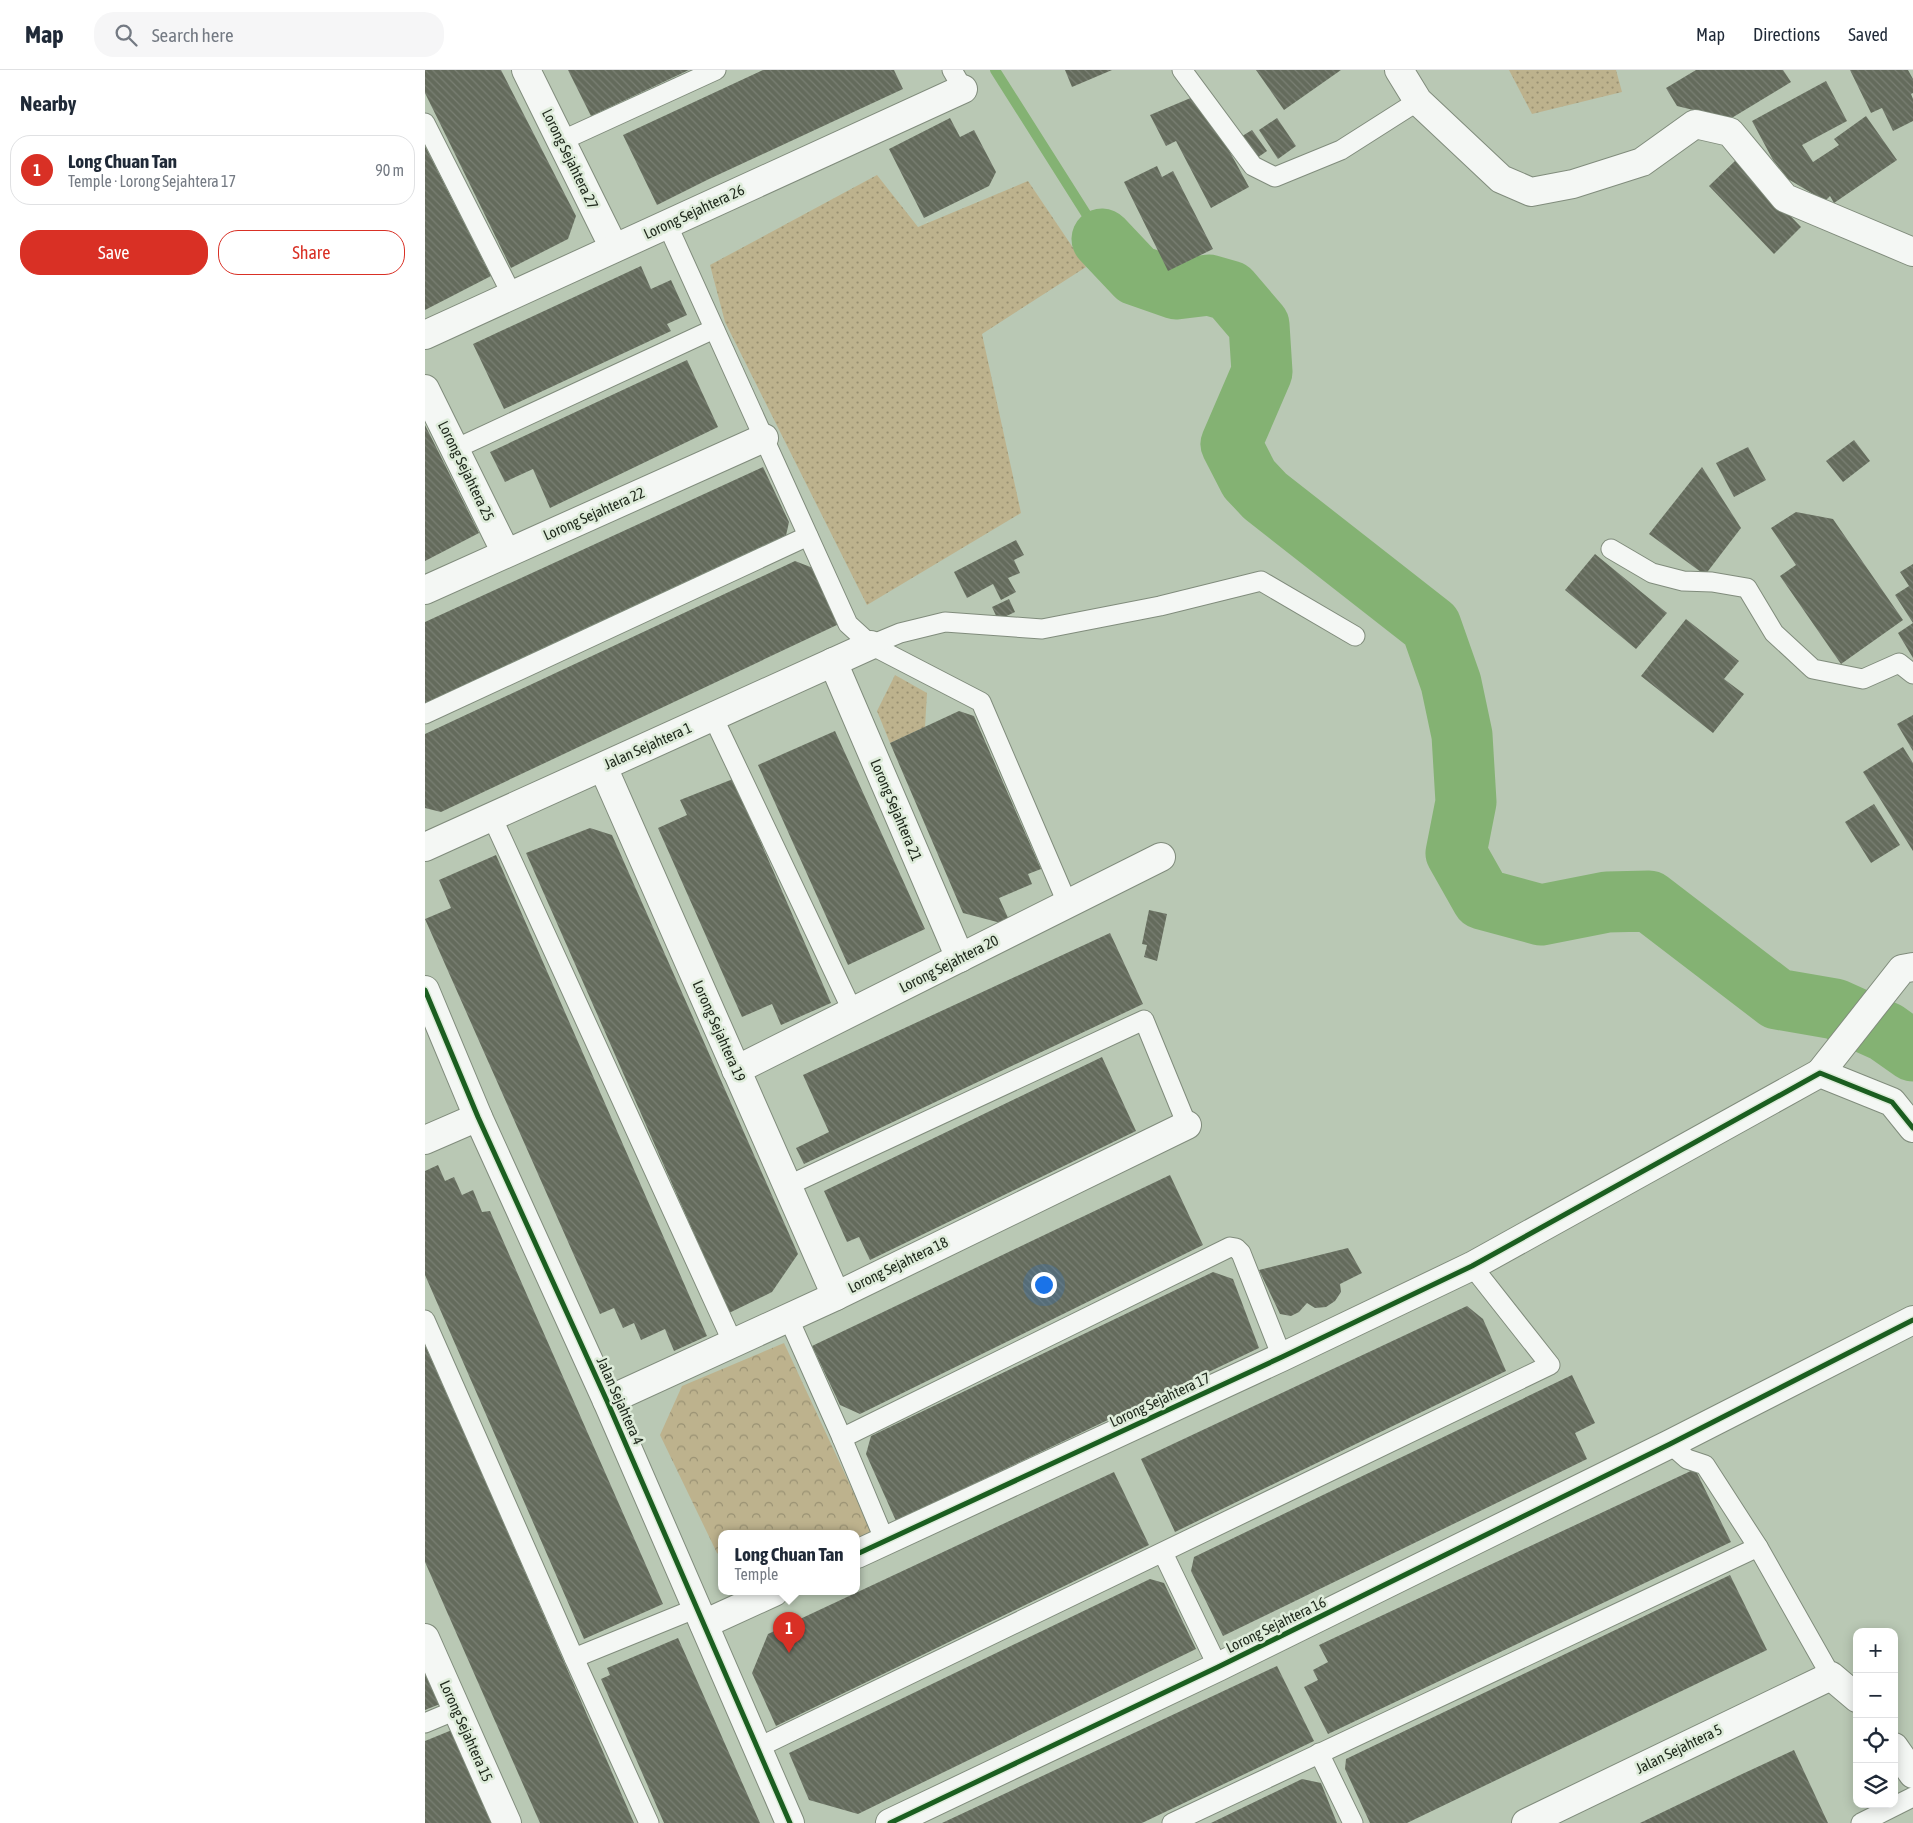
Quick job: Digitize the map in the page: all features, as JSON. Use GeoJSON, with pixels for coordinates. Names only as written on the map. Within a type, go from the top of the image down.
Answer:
{"type":"FeatureCollection","features":[{"type":"Feature","properties":{"kind":"street","name":"Lorong Sejahtera 27"},"geometry":{"type":"LineString","coordinates":[[526,70],[614,248]]}},
{"type":"Feature","properties":{"kind":"street"},"geometry":{"type":"LineString","coordinates":[[1399,70],[1418,101],[1501,179],[1531,192],[1573,184],[1642,162],[1695,124],[1730,132],[1785,198],[1913,252]]}},
{"type":"Feature","properties":{"kind":"street","name":"Lorong Sejahtera 26"},"geometry":{"type":"LineString","coordinates":[[425,335],[667,224],[957,79]]}},
{"type":"Feature","properties":{"kind":"street","name":"Lorong Sejahtera 25"},"geometry":{"type":"LineString","coordinates":[[425,389],[507,553]]}},
{"type":"Feature","properties":{"kind":"street","name":"Lorong Sejahtera 22"},"geometry":{"type":"LineString","coordinates":[[425,590],[764,438]]}},
{"type":"Feature","properties":{"kind":"street","name":"Jalan Sejahtera 1"},"geometry":{"type":"LineString","coordinates":[[425,848],[871,645]]}},
{"type":"Feature","properties":{"kind":"street","name":"Lorong Sejahtera 21"},"geometry":{"type":"LineString","coordinates":[[833,662],[960,958]]}},
{"type":"Feature","properties":{"kind":"street","name":"Lorong Sejahtera 19"},"geometry":{"type":"LineString","coordinates":[[603,767],[836,1296]]}},
{"type":"Feature","properties":{"kind":"street","name":"Lorong Sejahtera 20"},"geometry":{"type":"LineString","coordinates":[[737,1070],[1161,858]]}},
{"type":"Feature","properties":{"kind":"street"},"geometry":{"type":"LineString","coordinates":[[1907,968],[1821,1072],[1892,1102],[1913,1128]]}},
{"type":"Feature","properties":{"kind":"street","name":"Jalan Sejahtera 4"},"geometry":{"type":"LineString","coordinates":[[426,999],[607,1401],[790,1823]]}},
{"type":"Feature","properties":{"kind":"street","name":"Lorong Sejahtera 17"},"geometry":{"type":"LineString","coordinates":[[860,1553],[1282,1357],[1472,1266],[1821,1072]]}},
{"type":"Feature","properties":{"kind":"street"},"geometry":{"type":"LineString","coordinates":[[425,1140],[478,1117]]}},
{"type":"Feature","properties":{"kind":"street","name":"Lorong Sejahtera 18"},"geometry":{"type":"LineString","coordinates":[[607,1401],[836,1296],[1187,1124]]}},
{"type":"Feature","properties":{"kind":"street","name":"Lorong Sejahtera 16"},"geometry":{"type":"LineString","coordinates":[[890,1823],[1218,1667],[1670,1444],[1913,1320]]}},
{"type":"Feature","properties":{"kind":"street"},"geometry":{"type":"LineString","coordinates":[[701,1616],[765,1595]]}},
{"type":"Feature","properties":{"kind":"street","name":"Lorong Sejahtera 15"},"geometry":{"type":"LineString","coordinates":[[425,1638],[507,1823]]}},
{"type":"Feature","properties":{"kind":"street"},"geometry":{"type":"LineString","coordinates":[[1831,1676],[1853,1695]]}},
{"type":"Feature","properties":{"kind":"street","name":"Jalan Sejahtera 5"},"geometry":{"type":"LineString","coordinates":[[1526,1823],[1831,1676]]}},
{"type":"Feature","properties":{"kind":"street"},"geometry":{"type":"LineString","coordinates":[[1898,1753],[1913,1774]]}},
{"type":"Feature","properties":{"kind":"lane"},"geometry":{"type":"LineString","coordinates":[[561,141],[715,70]]}},
{"type":"Feature","properties":{"kind":"lane"},"geometry":{"type":"LineString","coordinates":[[1182,70],[1253,166],[1275,177],[1341,150],[1418,101]]}},
{"type":"Feature","properties":{"kind":"lane"},"geometry":{"type":"LineString","coordinates":[[425,123],[511,295]]}},
{"type":"Feature","properties":{"kind":"lane"},"geometry":{"type":"LineString","coordinates":[[667,224],[848,624],[871,645],[981,702],[1068,904]]}},
{"type":"Feature","properties":{"kind":"lane"},"geometry":{"type":"LineString","coordinates":[[455,449],[714,329]]}},
{"type":"Feature","properties":{"kind":"lane"},"geometry":{"type":"LineString","coordinates":[[425,714],[808,536]]}},
{"type":"Feature","properties":{"kind":"lane"},"geometry":{"type":"LineString","coordinates":[[1611,549],[1652,573],[1683,581],[1711,582],[1747,588],[1774,633],[1813,669],[1863,679],[1899,663],[1913,674]]}},
{"type":"Feature","properties":{"kind":"lane"},"geometry":{"type":"LineString","coordinates":[[871,645],[901,633],[945,622],[1042,629],[1160,606],[1261,581],[1355,636]]}},
{"type":"Feature","properties":{"kind":"lane"},"geometry":{"type":"LineString","coordinates":[[713,717],[853,1012]]}},
{"type":"Feature","properties":{"kind":"lane"},"geometry":{"type":"LineString","coordinates":[[492,817],[733,1343]]}},
{"type":"Feature","properties":{"kind":"lane"},"geometry":{"type":"LineString","coordinates":[[787,1186],[1144,1020],[1187,1124]]}},
{"type":"Feature","properties":{"kind":"lane"},"geometry":{"type":"LineString","coordinates":[[842,1438],[1231,1247],[1236,1248],[1241,1253],[1282,1357]]}},
{"type":"Feature","properties":{"kind":"lane"},"geometry":{"type":"LineString","coordinates":[[757,1748],[1550,1365],[1472,1266]]}},
{"type":"Feature","properties":{"kind":"lane"},"geometry":{"type":"LineString","coordinates":[[788,1317],[885,1541]]}},
{"type":"Feature","properties":{"kind":"lane"},"geometry":{"type":"LineString","coordinates":[[425,1320],[649,1823]]}},
{"type":"Feature","properties":{"kind":"lane"},"geometry":{"type":"LineString","coordinates":[[1670,1444],[1687,1459],[1705,1465],[1758,1547],[1831,1676]]}},
{"type":"Feature","properties":{"kind":"lane"},"geometry":{"type":"LineString","coordinates":[[1172,1823],[1758,1547]]}},
{"type":"Feature","properties":{"kind":"lane"},"geometry":{"type":"LineString","coordinates":[[1163,1553],[1218,1667]]}},
{"type":"Feature","properties":{"kind":"lane"},"geometry":{"type":"LineString","coordinates":[[574,1658],[701,1616]]}},
{"type":"Feature","properties":{"kind":"lane"},"geometry":{"type":"LineString","coordinates":[[425,1723],[456,1710]]}},
{"type":"Feature","properties":{"kind":"lane"},"geometry":{"type":"LineString","coordinates":[[1319,1753],[1353,1823]]}},
{"type":"Feature","properties":{"kind":"lane"},"geometry":{"type":"LineString","coordinates":[[1861,1823],[1913,1798]]}},
{"type":"Feature","properties":{"kind":"green space"},"geometry":{"type":"Polygon","coordinates":[[[1509,70],[1616,70],[1622,92],[1532,114],[1509,70]]]}},
{"type":"Feature","properties":{"kind":"green space"},"geometry":{"type":"Polygon","coordinates":[[[877,175],[918,227],[1028,181],[1086,267],[982,334],[1021,513],[867,605],[725,322],[710,265],[877,175]]]}},
{"type":"Feature","properties":{"kind":"green space"},"geometry":{"type":"Polygon","coordinates":[[[895,675],[927,693],[925,727],[890,743],[877,711],[895,675]]]}},
{"type":"Feature","properties":{"kind":"green space"},"geometry":{"type":"Polygon","coordinates":[[[784,1343],[872,1532],[860,1538],[860,1530],[718,1530],[717,1553],[660,1435],[682,1386],[784,1343]]]}},
{"type":"Feature","properties":{"kind":"building"},"geometry":{"type":"Polygon","coordinates":[[[425,70],[501,70],[576,216],[568,239],[511,268],[425,93],[425,70]]]}},
{"type":"Feature","properties":{"kind":"building"},"geometry":{"type":"Polygon","coordinates":[[[568,70],[689,70],[591,116],[568,70]]]}},
{"type":"Feature","properties":{"kind":"building"},"geometry":{"type":"Polygon","coordinates":[[[763,70],[894,70],[903,89],[657,205],[623,135],[763,70]]]}},
{"type":"Feature","properties":{"kind":"building"},"geometry":{"type":"Polygon","coordinates":[[[1065,70],[1112,70],[1072,87],[1065,70]]]}},
{"type":"Feature","properties":{"kind":"building"},"geometry":{"type":"Polygon","coordinates":[[[1256,70],[1341,70],[1284,110],[1256,70]]]}},
{"type":"Feature","properties":{"kind":"building"},"geometry":{"type":"Polygon","coordinates":[[[1696,70],[1783,70],[1791,82],[1730,119],[1677,106],[1666,88],[1696,70]]]}},
{"type":"Feature","properties":{"kind":"building"},"geometry":{"type":"Polygon","coordinates":[[[1850,70],[1908,70],[1913,79],[1913,93],[1911,94],[1913,99],[1913,121],[1893,131],[1882,108],[1871,113],[1850,70]]]}},
{"type":"Feature","properties":{"kind":"building"},"geometry":{"type":"Polygon","coordinates":[[[1826,81],[1847,121],[1802,145],[1813,162],[1839,145],[1834,139],[1866,116],[1897,160],[1834,203],[1830,196],[1825,201],[1788,179],[1773,160],[1752,121],[1826,81]]]}},
{"type":"Feature","properties":{"kind":"building"},"geometry":{"type":"Polygon","coordinates":[[[1193,97],[1213,121],[1249,187],[1211,208],[1176,141],[1166,146],[1150,115],[1193,97]]]}},
{"type":"Feature","properties":{"kind":"building"},"geometry":{"type":"Polygon","coordinates":[[[950,118],[960,137],[974,130],[996,172],[989,186],[924,218],[889,149],[950,118]]]}},
{"type":"Feature","properties":{"kind":"building"},"geometry":{"type":"Polygon","coordinates":[[[1277,118],[1296,146],[1278,159],[1259,130],[1277,118]]]}},
{"type":"Feature","properties":{"kind":"building"},"geometry":{"type":"Polygon","coordinates":[[[1252,130],[1267,151],[1254,160],[1239,138],[1252,130]]]}},
{"type":"Feature","properties":{"kind":"building"},"geometry":{"type":"Polygon","coordinates":[[[425,146],[491,276],[425,310],[425,146]]]}},
{"type":"Feature","properties":{"kind":"building"},"geometry":{"type":"Polygon","coordinates":[[[1736,160],[1801,227],[1774,254],[1709,186],[1736,160]]]}},
{"type":"Feature","properties":{"kind":"building"},"geometry":{"type":"Polygon","coordinates":[[[1157,166],[1162,177],[1173,171],[1213,249],[1168,271],[1124,182],[1157,166]]]}},
{"type":"Feature","properties":{"kind":"building"},"geometry":{"type":"Polygon","coordinates":[[[641,266],[651,289],[671,280],[687,315],[667,324],[671,331],[504,409],[473,344],[641,266]]]}},
{"type":"Feature","properties":{"kind":"building"},"geometry":{"type":"Polygon","coordinates":[[[687,360],[718,427],[550,508],[533,469],[505,482],[490,452],[687,360]]]}},
{"type":"Feature","properties":{"kind":"building"},"geometry":{"type":"Polygon","coordinates":[[[425,425],[479,533],[425,561],[425,425]]]}},
{"type":"Feature","properties":{"kind":"building"},"geometry":{"type":"Polygon","coordinates":[[[1854,440],[1870,461],[1843,482],[1826,461],[1854,440]]]}},
{"type":"Feature","properties":{"kind":"building"},"geometry":{"type":"Polygon","coordinates":[[[1748,447],[1766,480],[1734,497],[1716,463],[1748,447]]]}},
{"type":"Feature","properties":{"kind":"building"},"geometry":{"type":"Polygon","coordinates":[[[763,467],[789,522],[785,540],[425,704],[425,622],[763,467]]]}},
{"type":"Feature","properties":{"kind":"building"},"geometry":{"type":"Polygon","coordinates":[[[1702,467],[1741,528],[1705,575],[1649,534],[1702,467]]]}},
{"type":"Feature","properties":{"kind":"building"},"geometry":{"type":"Polygon","coordinates":[[[1796,512],[1833,519],[1903,620],[1841,664],[1780,576],[1796,565],[1771,528],[1796,512]]]}},
{"type":"Feature","properties":{"kind":"building"},"geometry":{"type":"Polygon","coordinates":[[[1016,540],[1024,555],[1014,560],[1020,573],[1008,578],[1016,592],[1001,600],[993,584],[967,598],[954,572],[1016,540]]]}},
{"type":"Feature","properties":{"kind":"building"},"geometry":{"type":"Polygon","coordinates":[[[1595,554],[1667,613],[1636,649],[1565,590],[1595,554]]]}},
{"type":"Feature","properties":{"kind":"building"},"geometry":{"type":"Polygon","coordinates":[[[795,561],[813,568],[839,624],[441,812],[425,808],[425,734],[795,561]]]}},
{"type":"Feature","properties":{"kind":"building"},"geometry":{"type":"Polygon","coordinates":[[[1913,564],[1913,623],[1895,595],[1909,586],[1900,572],[1913,564]]]}},
{"type":"Feature","properties":{"kind":"building"},"geometry":{"type":"Polygon","coordinates":[[[1009,599],[1015,612],[998,620],[992,607],[1009,599]]]}},
{"type":"Feature","properties":{"kind":"building"},"geometry":{"type":"Polygon","coordinates":[[[1686,619],[1739,661],[1724,679],[1744,694],[1713,733],[1641,676],[1686,619]]]}},
{"type":"Feature","properties":{"kind":"building"},"geometry":{"type":"Polygon","coordinates":[[[1913,623],[1913,658],[1898,633],[1913,623]]]}},
{"type":"Feature","properties":{"kind":"building"},"geometry":{"type":"Polygon","coordinates":[[[959,711],[974,716],[1041,869],[1028,874],[1032,884],[999,898],[1009,920],[1001,923],[963,913],[890,743],[959,711]]]}},
{"type":"Feature","properties":{"kind":"building"},"geometry":{"type":"Polygon","coordinates":[[[1913,715],[1913,751],[1897,724],[1913,715]]]}},
{"type":"Feature","properties":{"kind":"building"},"geometry":{"type":"Polygon","coordinates":[[[835,731],[925,929],[848,965],[758,765],[835,731]]]}},
{"type":"Feature","properties":{"kind":"building"},"geometry":{"type":"Polygon","coordinates":[[[1903,747],[1913,763],[1913,851],[1863,772],[1903,747]]]}},
{"type":"Feature","properties":{"kind":"building"},"geometry":{"type":"Polygon","coordinates":[[[733,779],[831,1003],[781,1025],[772,1004],[742,1017],[658,828],[687,815],[680,800],[733,779]]]}},
{"type":"Feature","properties":{"kind":"building"},"geometry":{"type":"Polygon","coordinates":[[[1874,804],[1900,845],[1871,863],[1845,822],[1874,804]]]}},
{"type":"Feature","properties":{"kind":"building"},"geometry":{"type":"Polygon","coordinates":[[[590,828],[612,835],[798,1254],[772,1292],[729,1313],[526,853],[590,828]]]}},
{"type":"Feature","properties":{"kind":"building"},"geometry":{"type":"Polygon","coordinates":[[[496,855],[707,1336],[674,1351],[665,1329],[641,1340],[634,1323],[623,1328],[614,1308],[600,1314],[425,919],[451,908],[439,880],[496,855]]]}},
{"type":"Feature","properties":{"kind":"building"},"geometry":{"type":"Polygon","coordinates":[[[1149,910],[1167,914],[1157,961],[1144,957],[1147,945],[1142,944],[1149,910]]]}},
{"type":"Feature","properties":{"kind":"building"},"geometry":{"type":"Polygon","coordinates":[[[1110,933],[1143,1004],[804,1164],[796,1148],[829,1132],[803,1075],[1110,933]]]}},
{"type":"Feature","properties":{"kind":"building"},"geometry":{"type":"Polygon","coordinates":[[[1102,1057],[1136,1131],[870,1260],[859,1237],[847,1242],[824,1191],[1102,1057]]]}},
{"type":"Feature","properties":{"kind":"building"},"geometry":{"type":"Polygon","coordinates":[[[438,1165],[445,1181],[454,1177],[462,1195],[473,1190],[482,1212],[490,1211],[663,1604],[584,1639],[425,1275],[425,1171],[438,1165]]]}},
{"type":"Feature","properties":{"kind":"building"},"geometry":{"type":"Polygon","coordinates":[[[1170,1175],[1203,1245],[860,1414],[840,1405],[812,1346],[1170,1175]]]}},
{"type":"Feature","properties":{"kind":"building"},"geometry":{"type":"Polygon","coordinates":[[[1348,1248],[1362,1273],[1340,1284],[1341,1292],[1335,1301],[1326,1307],[1315,1308],[1307,1303],[1299,1312],[1291,1316],[1280,1314],[1259,1270],[1348,1248]]]}},
{"type":"Feature","properties":{"kind":"building"},"geometry":{"type":"Polygon","coordinates":[[[1213,1272],[1233,1279],[1259,1348],[896,1521],[866,1454],[871,1436],[1213,1272]]]}},
{"type":"Feature","properties":{"kind":"building"},"geometry":{"type":"Polygon","coordinates":[[[1467,1306],[1483,1319],[1506,1371],[1175,1532],[1141,1459],[1467,1306]]]}},
{"type":"Feature","properties":{"kind":"building"},"geometry":{"type":"Polygon","coordinates":[[[425,1345],[634,1823],[540,1823],[425,1562],[425,1345]]]}},
{"type":"Feature","properties":{"kind":"building"},"geometry":{"type":"Polygon","coordinates":[[[1572,1375],[1595,1423],[1575,1433],[1587,1459],[1223,1636],[1191,1571],[1194,1557],[1572,1375]]]}},
{"type":"Feature","properties":{"kind":"building"},"geometry":{"type":"Polygon","coordinates":[[[1695,1469],[1731,1542],[1328,1734],[1304,1687],[1318,1680],[1313,1670],[1328,1662],[1319,1645],[1695,1469]]]}},
{"type":"Feature","properties":{"kind":"building"},"geometry":{"type":"Polygon","coordinates":[[[1114,1472],[1149,1545],[776,1726],[752,1673],[768,1634],[851,1595],[860,1595],[860,1591],[1114,1472]]]}},
{"type":"Feature","properties":{"kind":"building"},"geometry":{"type":"Polygon","coordinates":[[[1730,1575],[1767,1650],[1407,1823],[1370,1823],[1345,1769],[1346,1759],[1730,1575]]]}},
{"type":"Feature","properties":{"kind":"building"},"geometry":{"type":"Polygon","coordinates":[[[1150,1579],[1164,1583],[1196,1649],[858,1814],[809,1800],[789,1753],[1150,1579]]]}},
{"type":"Feature","properties":{"kind":"building"},"geometry":{"type":"Polygon","coordinates":[[[678,1638],[760,1823],[664,1823],[601,1679],[610,1675],[607,1668],[678,1638]]]}},
{"type":"Feature","properties":{"kind":"building"},"geometry":{"type":"Polygon","coordinates":[[[1277,1666],[1314,1741],[1142,1823],[942,1823],[1277,1666]]]}},
{"type":"Feature","properties":{"kind":"building"},"geometry":{"type":"Polygon","coordinates":[[[425,1670],[440,1704],[425,1710],[425,1670]]]}},
{"type":"Feature","properties":{"kind":"building"},"geometry":{"type":"Polygon","coordinates":[[[452,1730],[492,1823],[425,1823],[425,1741],[452,1730]]]}},
{"type":"Feature","properties":{"kind":"building"},"geometry":{"type":"Polygon","coordinates":[[[1794,1750],[1828,1823],[1640,1823],[1740,1775],[1794,1750]]]}},
{"type":"Feature","properties":{"kind":"building"},"geometry":{"type":"Polygon","coordinates":[[[1302,1779],[1321,1783],[1337,1823],[1211,1823],[1302,1779]]]}},
{"type":"Feature","properties":{"kind":"waterway"},"geometry":{"type":"LineString","coordinates":[[995,70],[1102,239]]}},
{"type":"Feature","properties":{"kind":"waterway"},"geometry":{"type":"LineString","coordinates":[[1102,239],[1136,275],[1176,289],[1209,285],[1230,291],[1259,325],[1262,372],[1231,444],[1249,479],[1265,496],[1431,626],[1451,683],[1462,735],[1466,802],[1456,853],[1482,899],[1541,915],[1607,902],[1649,901],[1777,999],[1835,1009],[1886,1032],[1913,1051]]}},
{"type":"Feature","properties":{"kind":"cycle path"},"geometry":{"type":"LineString","coordinates":[[425,990],[478,1117],[607,1401],[790,1823]]}},
{"type":"Feature","properties":{"kind":"cycle path"},"geometry":{"type":"LineString","coordinates":[[860,1553],[1282,1357],[1472,1266],[1820,1073],[1892,1102],[1913,1128]]}},
{"type":"Feature","properties":{"kind":"cycle path"},"geometry":{"type":"LineString","coordinates":[[890,1823],[1218,1667],[1670,1444],[1913,1320]]}},
{"type":"Feature","properties":{"kind":"place","name":"Long Chuan Tan"},"geometry":{"type":"Point","coordinates":[789,1653]}}]}
